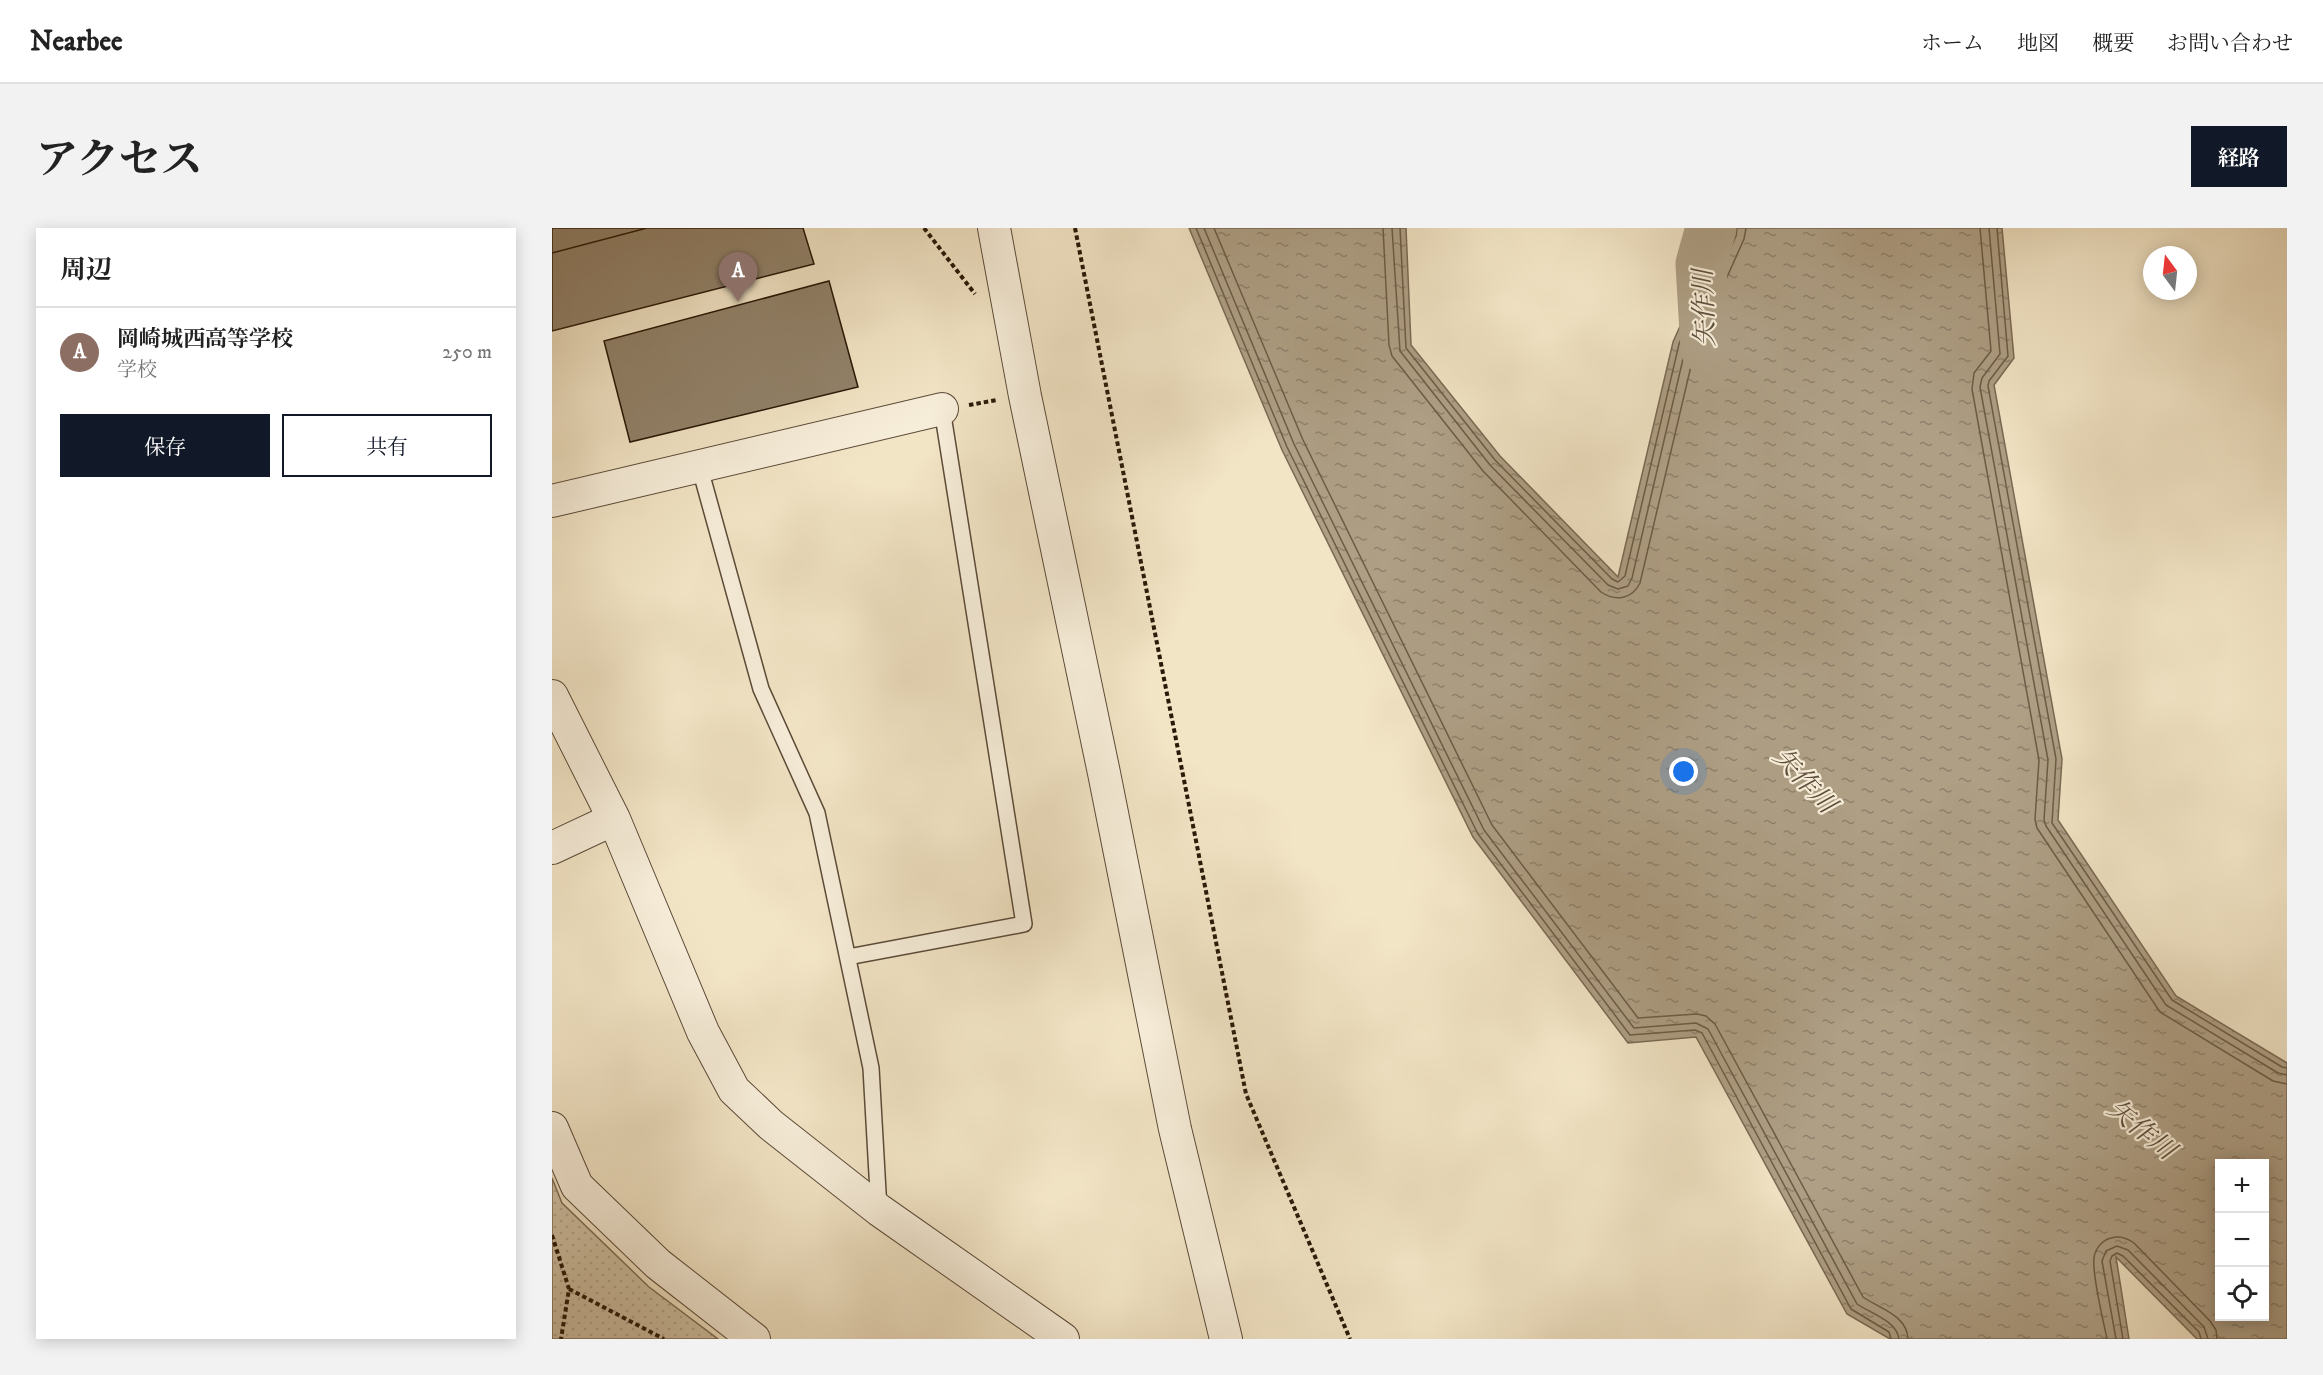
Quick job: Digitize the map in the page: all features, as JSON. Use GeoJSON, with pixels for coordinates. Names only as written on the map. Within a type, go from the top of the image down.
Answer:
{"type":"FeatureCollection","features":[{"type":"Feature","properties":{"kind":"street"},"geometry":{"type":"LineString","coordinates":[[994,228],[1025,396],[1104,773],[1175,1129],[1226,1339]]}},
{"type":"Feature","properties":{"kind":"street"},"geometry":{"type":"LineString","coordinates":[[552,501],[942,409]]}},
{"type":"Feature","properties":{"kind":"street"},"geometry":{"type":"LineString","coordinates":[[552,696],[615,819],[703,1032],[734,1090],[771,1125],[879,1210],[1063,1339]]}},
{"type":"Feature","properties":{"kind":"street"},"geometry":{"type":"LineString","coordinates":[[552,848],[615,819]]}},
{"type":"Feature","properties":{"kind":"street"},"geometry":{"type":"LineString","coordinates":[[552,1128],[577,1186],[658,1264],[753,1339]]}},
{"type":"Feature","properties":{"kind":"lane"},"geometry":{"type":"LineString","coordinates":[[848,957],[1024,924],[942,409]]}},
{"type":"Feature","properties":{"kind":"lane"},"geometry":{"type":"LineString","coordinates":[[699,465],[761,689],[817,813],[871,1068],[879,1210]]}},
{"type":"Feature","properties":{"kind":"path"},"geometry":{"type":"LineString","coordinates":[[924,228],[981,301]]}},
{"type":"Feature","properties":{"kind":"path"},"geometry":{"type":"LineString","coordinates":[[1076,228],[1246,1094],[1350,1339]]}},
{"type":"Feature","properties":{"kind":"path"},"geometry":{"type":"LineString","coordinates":[[942,409],[1025,396]]}},
{"type":"Feature","properties":{"kind":"path"},"geometry":{"type":"LineString","coordinates":[[552,1235],[569,1289],[561,1339]]}},
{"type":"Feature","properties":{"kind":"path"},"geometry":{"type":"LineString","coordinates":[[569,1289],[664,1339]]}},
{"type":"Feature","properties":{"kind":"shaded area"},"geometry":{"type":"Polygon","coordinates":[[[552,1178],[562,1203],[649,1287],[718,1339],[552,1339],[552,1178]]]}},
{"type":"Feature","properties":{"kind":"water"},"geometry":{"type":"Polygon","coordinates":[[[1189,228],[1406,228],[1411,345],[1500,456],[1618,577],[1673,342],[1724,228],[2002,228],[2014,358],[1994,385],[2062,759],[2058,820],[2176,996],[2287,1063],[2287,1339],[2197,1339],[2116,1257],[2129,1339],[1890,1339],[1847,1314],[1696,1037],[1628,1043],[1473,837],[1282,450],[1189,228]]]}},
{"type":"Feature","properties":{"kind":"building"},"geometry":{"type":"Polygon","coordinates":[[[552,228],[647,228],[552,253],[552,228]]]}},
{"type":"Feature","properties":{"kind":"building"},"geometry":{"type":"Polygon","coordinates":[[[647,228],[803,228],[814,264],[552,331],[552,253],[647,228]]]}},
{"type":"Feature","properties":{"kind":"building"},"geometry":{"type":"Polygon","coordinates":[[[829,281],[858,387],[630,442],[604,341],[829,281]]]}},
{"type":"Feature","properties":{"kind":"waterway","name":"矢作川"},"geometry":{"type":"LineString","coordinates":[[1706,349],[1701,264],[1711,228]]}},
{"type":"Feature","properties":{"kind":"place","name":"岡崎城西高等学校"},"geometry":{"type":"Point","coordinates":[738,302]}}]}
